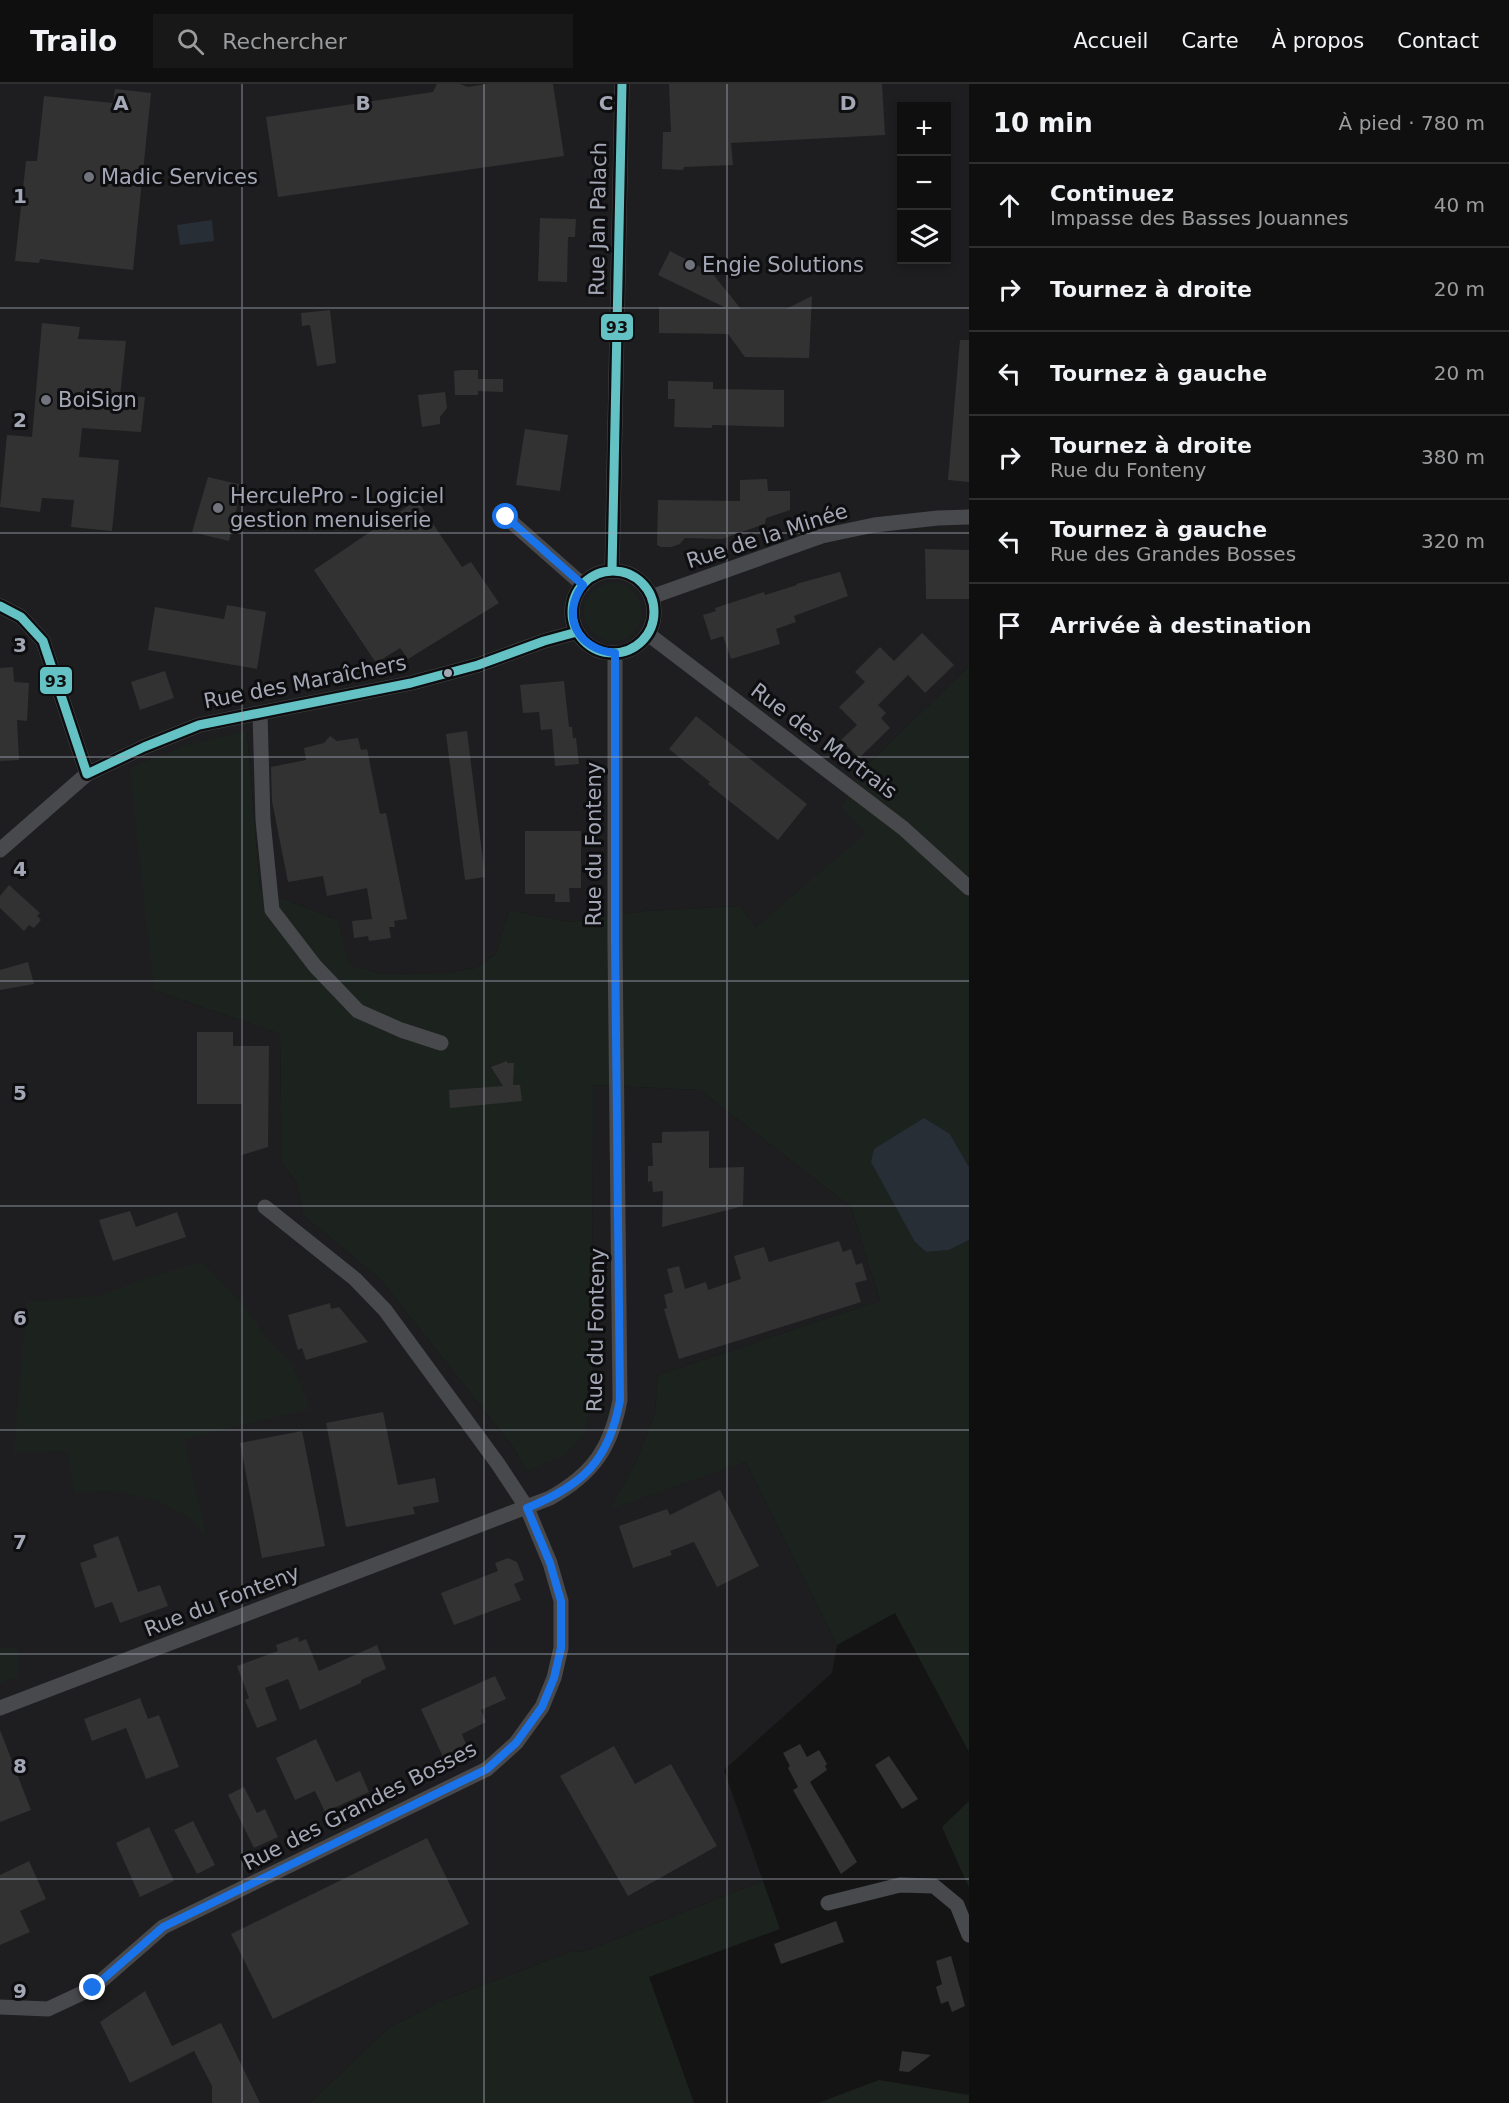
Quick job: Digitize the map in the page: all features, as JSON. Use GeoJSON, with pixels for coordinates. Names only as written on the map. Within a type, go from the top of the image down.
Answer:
{"type":"FeatureCollection","features":[{"type":"Feature","properties":{"kind":"street","name":"Rue Jan Palach"},"geometry":{"type":"LineString","coordinates":[[612,570],[622,84]]}},
{"type":"Feature","properties":{"kind":"street"},"geometry":{"type":"LineString","coordinates":[[506,517],[583,585]]}},
{"type":"Feature","properties":{"kind":"street","name":"Rue de la Minée"},"geometry":{"type":"LineString","coordinates":[[651,597],[822,536],[874,525],[969,517]]}},
{"type":"Feature","properties":{"kind":"street"},"geometry":{"type":"LineString","coordinates":[[612,570],[626,573],[637,579],[651,597],[654,609],[653,622],[648,634],[634,647],[615,653],[593,648],[578,632],[572,613],[577,593],[583,585],[592,577],[612,570]]}},
{"type":"Feature","properties":{"kind":"street"},"geometry":{"type":"LineString","coordinates":[[0,606],[21,617],[43,641],[87,774]]}},
{"type":"Feature","properties":{"kind":"street","name":"Rue des Maraîchers"},"geometry":{"type":"LineString","coordinates":[[0,850],[87,774],[144,747],[200,725],[411,683],[478,665],[544,641],[578,632]]}},
{"type":"Feature","properties":{"kind":"street","name":"Rue des Mortrais"},"geometry":{"type":"LineString","coordinates":[[648,634],[903,828],[969,888]]}},
{"type":"Feature","properties":{"kind":"street","name":"Rue du Fonteny"},"geometry":{"type":"LineString","coordinates":[[0,1708],[527,1508],[558,1494],[585,1475],[604,1451],[616,1423],[620,1400],[615,942],[615,653]]}},
{"type":"Feature","properties":{"kind":"street"},"geometry":{"type":"LineString","coordinates":[[260,713],[263,820],[273,910],[315,966],[358,1011],[402,1030],[441,1043]]}},
{"type":"Feature","properties":{"kind":"street","name":"Rue des Grandes Bosses"},"geometry":{"type":"LineString","coordinates":[[0,2007],[48,2009],[93,1988],[163,1927],[487,1769],[516,1743],[542,1707],[554,1678],[561,1648],[561,1601],[550,1563],[527,1508],[498,1464],[385,1310],[355,1279],[265,1207]]}},
{"type":"Feature","properties":{"kind":"street"},"geometry":{"type":"LineString","coordinates":[[828,1903],[900,1885],[934,1886],[957,1905],[968,1929]]}},
{"type":"Feature","properties":{"kind":"shaded area"},"geometry":{"type":"Polygon","coordinates":[[[0,84],[969,84],[969,666],[860,772],[867,833],[756,927],[740,906],[646,911],[570,922],[509,910],[496,954],[475,968],[446,973],[383,974],[348,965],[338,920],[260,890],[247,731],[154,990],[280,1034],[282,1163],[297,1183],[303,1215],[381,1280],[513,1447],[527,1471],[592,1400],[593,1085],[700,1090],[851,1207],[880,1301],[658,1375],[655,1413],[636,1462],[611,1508],[746,1462],[837,1645],[832,1673],[724,1770],[763,1881],[586,1951],[570,1952],[441,2001],[388,2028],[310,2103],[0,2103],[0,84]]]}},
{"type":"Feature","properties":{"kind":"shaded area"},"geometry":{"type":"Polygon","coordinates":[[[212,220],[214,241],[180,245],[177,225],[212,220]]]}},
{"type":"Feature","properties":{"kind":"shaded area"},"geometry":{"type":"Polygon","coordinates":[[[613,583],[629,588],[637,596],[642,612],[637,628],[629,636],[613,641],[597,636],[589,628],[584,612],[589,596],[597,588],[613,583]]]}},
{"type":"Feature","properties":{"kind":"shaded area"},"geometry":{"type":"Polygon","coordinates":[[[969,666],[969,1167],[950,1134],[915,1242],[926,1252],[949,1250],[969,1240],[969,1752],[895,1613],[837,1645],[746,1462],[610,1509],[636,1462],[655,1413],[658,1375],[880,1301],[851,1207],[700,1090],[593,1085],[592,1400],[584,1434],[566,1454],[527,1471],[513,1447],[381,1280],[303,1215],[297,1183],[282,1163],[280,1034],[154,990],[130,768],[186,745],[247,731],[260,890],[338,920],[349,965],[383,974],[446,973],[475,968],[496,954],[509,910],[570,922],[646,911],[740,906],[756,927],[866,833],[842,808],[860,772],[969,666]]]}},
{"type":"Feature","properties":{"kind":"shaded area"},"geometry":{"type":"Polygon","coordinates":[[[924,1118],[950,1134],[969,1167],[969,1240],[949,1250],[926,1252],[915,1242],[871,1162],[874,1149],[924,1118]]]}},
{"type":"Feature","properties":{"kind":"shaded area"},"geometry":{"type":"Polygon","coordinates":[[[202,1262],[244,1306],[266,1338],[292,1364],[310,1409],[184,1439],[207,1539],[189,1517],[157,1501],[115,1491],[74,1492],[67,1451],[14,1452],[27,1302],[100,1296],[149,1277],[202,1262]]]}},
{"type":"Feature","properties":{"kind":"shaded area"},"geometry":{"type":"Polygon","coordinates":[[[0,1648],[17,1648],[18,1676],[0,1683],[0,1648]]]}},
{"type":"Feature","properties":{"kind":"shaded area"},"geometry":{"type":"Polygon","coordinates":[[[969,1801],[969,1888],[942,1827],[969,1801]]]}},
{"type":"Feature","properties":{"kind":"shaded area"},"geometry":{"type":"Polygon","coordinates":[[[763,1881],[780,1929],[649,1977],[694,2103],[310,2103],[388,2028],[441,2001],[570,1952],[586,1951],[763,1881]]]}},
{"type":"Feature","properties":{"kind":"shaded area"},"geometry":{"type":"Polygon","coordinates":[[[879,2080],[969,2095],[969,2103],[818,2103],[879,2080]]]}},
{"type":"Feature","properties":{"kind":"building"},"geometry":{"type":"Polygon","coordinates":[[[437,84],[460,84],[468,87],[487,84],[553,84],[564,156],[278,197],[266,117],[433,92],[437,84]]]}},
{"type":"Feature","properties":{"kind":"building"},"geometry":{"type":"Polygon","coordinates":[[[669,84],[882,84],[885,135],[731,143],[733,165],[684,167],[683,170],[662,169],[663,132],[671,132],[669,84]]]}},
{"type":"Feature","properties":{"kind":"building","name":"Madic Services"},"geometry":{"type":"Polygon","coordinates":[[[115,89],[151,93],[133,270],[40,259],[39,263],[15,261],[26,161],[37,161],[44,96],[113,103],[115,89]]]}},
{"type":"Feature","properties":{"kind":"building"},"geometry":{"type":"Polygon","coordinates":[[[540,218],[576,219],[575,237],[568,237],[567,282],[538,281],[540,218]]]}},
{"type":"Feature","properties":{"kind":"building"},"geometry":{"type":"Polygon","coordinates":[[[670,251],[712,273],[741,309],[786,309],[812,296],[809,358],[745,357],[728,334],[659,333],[659,307],[724,307],[658,275],[670,251]]]}},
{"type":"Feature","properties":{"kind":"building"},"geometry":{"type":"Polygon","coordinates":[[[330,310],[336,363],[317,366],[310,325],[302,326],[301,313],[330,310]]]}},
{"type":"Feature","properties":{"kind":"building"},"geometry":{"type":"Polygon","coordinates":[[[42,323],[80,327],[78,339],[126,341],[120,396],[145,397],[141,432],[82,428],[79,457],[119,460],[112,531],[71,527],[74,500],[42,498],[40,512],[0,507],[7,435],[32,437],[42,323]]]}},
{"type":"Feature","properties":{"kind":"building"},"geometry":{"type":"Polygon","coordinates":[[[960,340],[969,340],[969,482],[948,480],[960,340]]]}},
{"type":"Feature","properties":{"kind":"building"},"geometry":{"type":"Polygon","coordinates":[[[478,370],[478,379],[503,379],[503,392],[478,391],[478,395],[455,395],[454,371],[478,370]]]}},
{"type":"Feature","properties":{"kind":"building"},"geometry":{"type":"Polygon","coordinates":[[[668,381],[713,382],[713,389],[784,390],[784,427],[712,425],[712,428],[674,427],[675,399],[668,399],[668,381]]]}},
{"type":"Feature","properties":{"kind":"building"},"geometry":{"type":"Polygon","coordinates":[[[445,392],[447,408],[440,417],[440,424],[422,427],[418,395],[445,392]]]}},
{"type":"Feature","properties":{"kind":"building"},"geometry":{"type":"Polygon","coordinates":[[[525,429],[568,435],[560,491],[516,485],[525,429]]]}},
{"type":"Feature","properties":{"kind":"building","name":"HerculePro - Logiciel gestion menuiserie"},"geometry":{"type":"Polygon","coordinates":[[[208,477],[242,485],[229,541],[192,532],[208,477]]]}},
{"type":"Feature","properties":{"kind":"building"},"geometry":{"type":"Polygon","coordinates":[[[767,479],[768,491],[790,491],[790,510],[766,518],[765,524],[722,539],[685,538],[680,544],[671,547],[657,545],[658,500],[740,501],[740,480],[767,479]]]}},
{"type":"Feature","properties":{"kind":"building"},"geometry":{"type":"Polygon","coordinates":[[[417,500],[462,567],[471,562],[499,603],[408,659],[400,648],[376,663],[314,570],[417,500]]]}},
{"type":"Feature","properties":{"kind":"building"},"geometry":{"type":"Polygon","coordinates":[[[925,549],[969,550],[969,599],[926,599],[925,549]]]}},
{"type":"Feature","properties":{"kind":"building"},"geometry":{"type":"Polygon","coordinates":[[[840,572],[848,596],[794,616],[796,622],[776,629],[780,644],[731,659],[723,636],[711,640],[703,615],[716,611],[715,608],[764,592],[765,595],[840,572]]]}},
{"type":"Feature","properties":{"kind":"building"},"geometry":{"type":"Polygon","coordinates":[[[227,605],[266,612],[257,669],[148,650],[155,607],[224,619],[227,605]]]}},
{"type":"Feature","properties":{"kind":"building"},"geometry":{"type":"Polygon","coordinates":[[[922,633],[954,665],[925,693],[908,675],[878,705],[886,713],[881,718],[890,728],[859,758],[841,740],[857,725],[839,707],[865,682],[855,672],[880,647],[894,661],[922,633]]]}},
{"type":"Feature","properties":{"kind":"building"},"geometry":{"type":"Polygon","coordinates":[[[13,667],[14,682],[29,683],[27,721],[17,720],[19,760],[0,761],[0,668],[13,667]]]}},
{"type":"Feature","properties":{"kind":"building"},"geometry":{"type":"Polygon","coordinates":[[[165,671],[174,698],[140,710],[131,682],[165,671]]]}},
{"type":"Feature","properties":{"kind":"building"},"geometry":{"type":"Polygon","coordinates":[[[564,681],[569,727],[572,727],[573,738],[576,738],[579,764],[555,766],[552,729],[541,730],[539,712],[523,713],[520,685],[564,681]]]}},
{"type":"Feature","properties":{"kind":"building"},"geometry":{"type":"Polygon","coordinates":[[[696,716],[807,804],[778,840],[708,784],[710,782],[669,749],[696,716]]]}},
{"type":"Feature","properties":{"kind":"building"},"geometry":{"type":"Polygon","coordinates":[[[467,731],[485,877],[465,880],[446,734],[467,731]]]}},
{"type":"Feature","properties":{"kind":"building"},"geometry":{"type":"Polygon","coordinates":[[[330,736],[337,741],[358,738],[361,750],[367,749],[380,814],[386,813],[407,919],[394,921],[395,927],[389,927],[391,938],[369,941],[368,936],[354,938],[352,921],[372,919],[367,888],[327,896],[323,876],[288,882],[272,801],[271,767],[306,760],[304,748],[324,743],[330,736]]]}},
{"type":"Feature","properties":{"kind":"building"},"geometry":{"type":"Polygon","coordinates":[[[525,831],[581,831],[581,888],[569,888],[570,902],[555,902],[555,894],[525,894],[525,831]]]}},
{"type":"Feature","properties":{"kind":"building"},"geometry":{"type":"Polygon","coordinates":[[[9,885],[40,913],[37,916],[41,920],[34,928],[29,925],[24,931],[0,908],[0,896],[9,885]]]}},
{"type":"Feature","properties":{"kind":"building"},"geometry":{"type":"Polygon","coordinates":[[[28,962],[34,984],[0,990],[0,970],[28,962]]]}},
{"type":"Feature","properties":{"kind":"building"},"geometry":{"type":"Polygon","coordinates":[[[197,1032],[233,1032],[233,1046],[269,1046],[268,1147],[242,1155],[242,1104],[197,1104],[197,1032]]]}},
{"type":"Feature","properties":{"kind":"building"},"geometry":{"type":"Polygon","coordinates":[[[507,1061],[507,1063],[514,1063],[513,1085],[520,1085],[522,1101],[450,1108],[449,1090],[503,1086],[491,1067],[507,1061]]]}},
{"type":"Feature","properties":{"kind":"building"},"geometry":{"type":"Polygon","coordinates":[[[709,1131],[709,1168],[744,1167],[743,1206],[662,1227],[663,1191],[653,1192],[652,1181],[648,1182],[648,1166],[653,1166],[652,1143],[662,1143],[662,1132],[709,1131]]]}},
{"type":"Feature","properties":{"kind":"building"},"geometry":{"type":"Polygon","coordinates":[[[130,1211],[136,1227],[177,1212],[186,1237],[113,1261],[99,1220],[130,1211]]]}},
{"type":"Feature","properties":{"kind":"building"},"geometry":{"type":"Polygon","coordinates":[[[839,1241],[843,1252],[851,1249],[856,1265],[862,1263],[867,1280],[855,1283],[861,1302],[679,1359],[664,1309],[667,1308],[664,1295],[673,1292],[667,1269],[679,1266],[685,1289],[706,1282],[708,1290],[741,1279],[734,1256],[764,1247],[769,1262],[839,1241]]]}},
{"type":"Feature","properties":{"kind":"building"},"geometry":{"type":"Polygon","coordinates":[[[330,1303],[331,1309],[339,1307],[368,1342],[306,1360],[302,1348],[298,1350],[288,1315],[330,1303]]]}},
{"type":"Feature","properties":{"kind":"building"},"geometry":{"type":"Polygon","coordinates":[[[383,1412],[398,1485],[435,1478],[439,1502],[413,1507],[415,1514],[346,1527],[326,1423],[383,1412]]]}},
{"type":"Feature","properties":{"kind":"building"},"geometry":{"type":"Polygon","coordinates":[[[302,1431],[325,1546],[262,1558],[240,1443],[302,1431]]]}},
{"type":"Feature","properties":{"kind":"building"},"geometry":{"type":"Polygon","coordinates":[[[720,1490],[759,1566],[717,1587],[694,1542],[670,1551],[672,1555],[633,1568],[619,1526],[667,1509],[670,1515],[720,1490]]]}},
{"type":"Feature","properties":{"kind":"building"},"geometry":{"type":"Polygon","coordinates":[[[118,1536],[138,1592],[160,1585],[168,1606],[120,1623],[112,1602],[95,1608],[80,1563],[97,1557],[93,1545],[118,1536]]]}},
{"type":"Feature","properties":{"kind":"building"},"geometry":{"type":"Polygon","coordinates":[[[508,1558],[517,1562],[524,1580],[514,1584],[521,1600],[454,1625],[441,1593],[498,1571],[495,1563],[508,1558]]]}},
{"type":"Feature","properties":{"kind":"building"},"geometry":{"type":"Polygon","coordinates":[[[298,1637],[299,1642],[306,1639],[319,1671],[377,1645],[386,1669],[361,1680],[361,1683],[300,1710],[288,1679],[265,1688],[277,1720],[257,1728],[245,1700],[249,1698],[237,1666],[278,1651],[276,1645],[298,1637]]]}},
{"type":"Feature","properties":{"kind":"building"},"geometry":{"type":"Polygon","coordinates":[[[495,1676],[506,1699],[481,1710],[486,1722],[462,1734],[466,1744],[443,1757],[421,1709],[495,1676]]]}},
{"type":"Feature","properties":{"kind":"building"},"geometry":{"type":"Polygon","coordinates":[[[140,1698],[148,1719],[159,1715],[179,1767],[146,1779],[126,1728],[92,1741],[84,1719],[140,1698]]]}},
{"type":"Feature","properties":{"kind":"building"},"geometry":{"type":"Polygon","coordinates":[[[0,1730],[31,1810],[0,1822],[0,1730]]]}},
{"type":"Feature","properties":{"kind":"building"},"geometry":{"type":"Polygon","coordinates":[[[316,1739],[336,1782],[360,1771],[369,1792],[325,1812],[315,1791],[295,1800],[276,1758],[316,1739]]]}},
{"type":"Feature","properties":{"kind":"building"},"geometry":{"type":"Polygon","coordinates":[[[800,1744],[807,1757],[819,1750],[827,1764],[825,1766],[827,1770],[810,1782],[857,1862],[841,1874],[793,1790],[798,1787],[783,1753],[800,1744]]]}},
{"type":"Feature","properties":{"kind":"building"},"geometry":{"type":"Polygon","coordinates":[[[614,1746],[635,1784],[671,1764],[717,1846],[628,1896],[560,1776],[614,1746]]]}},
{"type":"Feature","properties":{"kind":"building"},"geometry":{"type":"Polygon","coordinates":[[[889,1756],[918,1799],[902,1809],[875,1765],[889,1756]]]}},
{"type":"Feature","properties":{"kind":"building"},"geometry":{"type":"Polygon","coordinates":[[[244,1787],[257,1813],[265,1809],[278,1837],[254,1848],[228,1795],[244,1787]]]}},
{"type":"Feature","properties":{"kind":"building"},"geometry":{"type":"Polygon","coordinates":[[[193,1821],[215,1865],[197,1874],[174,1830],[193,1821]]]}},
{"type":"Feature","properties":{"kind":"building"},"geometry":{"type":"Polygon","coordinates":[[[149,1827],[174,1881],[140,1897],[116,1843],[149,1827]]]}},
{"type":"Feature","properties":{"kind":"building"},"geometry":{"type":"Polygon","coordinates":[[[427,1838],[469,1924],[273,2019],[231,1934],[427,1838]]]}},
{"type":"Feature","properties":{"kind":"building"},"geometry":{"type":"Polygon","coordinates":[[[29,1861],[46,1899],[20,1911],[30,1932],[0,1945],[0,1875],[29,1861]]]}},
{"type":"Feature","properties":{"kind":"building"},"geometry":{"type":"Polygon","coordinates":[[[836,1921],[844,1942],[781,1964],[774,1944],[836,1921]]]}},
{"type":"Feature","properties":{"kind":"building"},"geometry":{"type":"Polygon","coordinates":[[[951,1956],[965,2006],[952,2012],[948,2001],[941,2004],[936,1987],[942,1984],[936,1961],[951,1956]]]}},
{"type":"Feature","properties":{"kind":"building"},"geometry":{"type":"Polygon","coordinates":[[[145,1991],[172,2046],[221,2023],[260,2103],[212,2103],[212,2086],[194,2051],[130,2083],[100,2022],[145,1991]]]}},
{"type":"Feature","properties":{"kind":"building"},"geometry":{"type":"Polygon","coordinates":[[[902,2051],[931,2055],[909,2072],[899,2071],[902,2051]]]}},
{"type":"Feature","properties":{"kind":"transit line","name":"93"},"geometry":{"type":"LineString","coordinates":[[612,570],[622,84]]}},
{"type":"Feature","properties":{"kind":"transit line","name":"93"},"geometry":{"type":"LineString","coordinates":[[613,571],[629,574],[642,583],[651,596],[654,612],[651,628],[642,641],[629,650],[613,653],[597,650],[584,641],[575,628],[572,612],[575,596],[584,583],[597,574],[613,571]]}},
{"type":"Feature","properties":{"kind":"transit line","name":"93"},"geometry":{"type":"LineString","coordinates":[[0,606],[21,617],[43,641],[87,774]]}},
{"type":"Feature","properties":{"kind":"transit line","name":"93"},"geometry":{"type":"LineString","coordinates":[[87,774],[144,747],[199,725],[411,683],[478,665],[544,641],[577,632]]}},
{"type":"Feature","properties":{"kind":"place","name":"Madic Services"},"geometry":{"type":"Point","coordinates":[89,177]}},
{"type":"Feature","properties":{"kind":"place","name":"Engie Solutions"},"geometry":{"type":"Point","coordinates":[690,265]}},
{"type":"Feature","properties":{"kind":"place","name":"BoiSign"},"geometry":{"type":"Point","coordinates":[46,400]}},
{"type":"Feature","properties":{"kind":"place","name":"HerculePro - Logiciel gestion menuiserie"},"geometry":{"type":"Point","coordinates":[218,508]}},
{"type":"Feature","properties":{"kind":"route"},"geometry":{"type":"LineString","coordinates":[[93,1988],[163,1927],[487,1769],[516,1743],[542,1707],[554,1678],[561,1648],[561,1601],[550,1563],[527,1508],[566,1489],[585,1475],[604,1451],[616,1423],[620,1400],[615,942],[615,653],[593,648],[578,632],[572,613],[573,602],[583,585],[506,517]]}}]}
